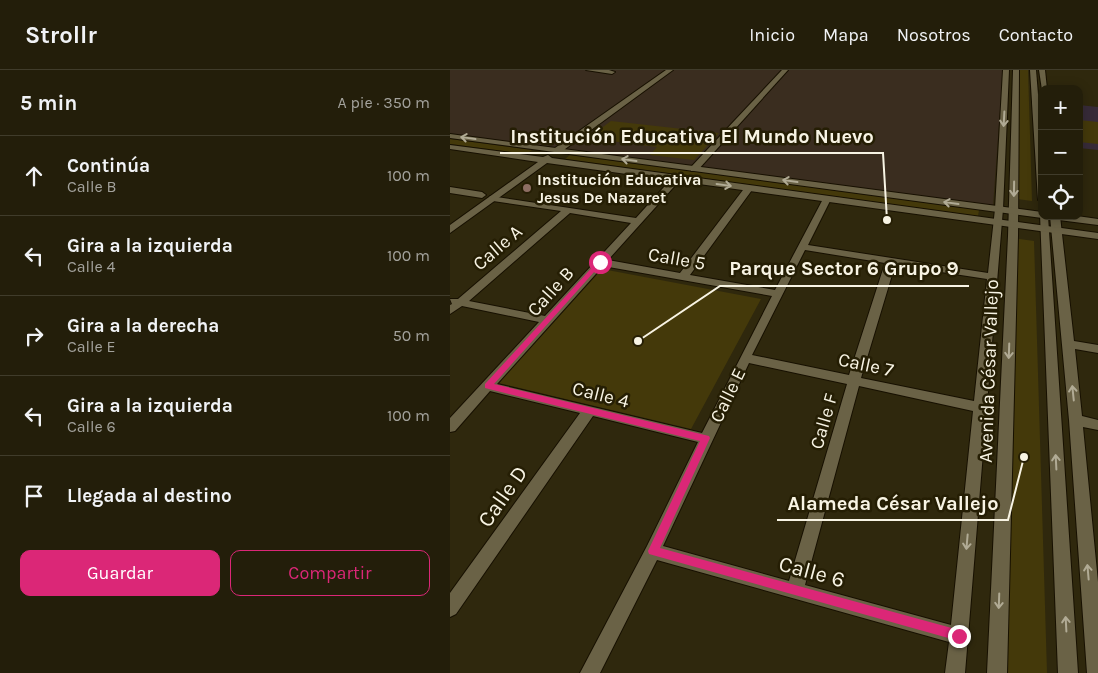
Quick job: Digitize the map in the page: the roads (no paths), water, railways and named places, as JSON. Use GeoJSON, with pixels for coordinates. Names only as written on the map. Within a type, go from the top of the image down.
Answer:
{"type":"FeatureCollection","features":[{"type":"Feature","properties":{"kind":"street"},"geometry":{"type":"LineString","coordinates":[[589,70],[612,72]]}},
{"type":"Feature","properties":{"kind":"street"},"geometry":{"type":"LineString","coordinates":[[450,219],[534,159],[553,150],[670,70]]}},
{"type":"Feature","properties":{"kind":"street"},"geometry":{"type":"LineString","coordinates":[[694,168],[785,70]]}},
{"type":"Feature","properties":{"kind":"street","name":"Avenida César Vallejo"},"geometry":{"type":"LineString","coordinates":[[955,673],[998,223],[1006,70]]}},
{"type":"Feature","properties":{"kind":"street","name":"Avenida César Vallejo"},"geometry":{"type":"LineString","coordinates":[[997,673],[1014,211],[1016,70]]}},
{"type":"Feature","properties":{"kind":"street"},"geometry":{"type":"LineString","coordinates":[[1033,70],[1040,175]]}},
{"type":"Feature","properties":{"kind":"street"},"geometry":{"type":"LineString","coordinates":[[1042,70],[1044,85]]}},
{"type":"Feature","properties":{"kind":"street"},"geometry":{"type":"LineString","coordinates":[[450,136],[1014,211],[1098,236]]}},
{"type":"Feature","properties":{"kind":"street"},"geometry":{"type":"LineString","coordinates":[[450,147],[1013,225],[1049,221],[1098,222]]}},
{"type":"Feature","properties":{"kind":"street"},"geometry":{"type":"LineString","coordinates":[[450,230],[544,160],[553,150]]}},
{"type":"Feature","properties":{"kind":"street","name":"Calle B"},"geometry":{"type":"LineString","coordinates":[[450,427],[677,178]]}},
{"type":"Feature","properties":{"kind":"street"},"geometry":{"type":"LineString","coordinates":[[682,277],[749,188]]}},
{"type":"Feature","properties":{"kind":"street"},"geometry":{"type":"LineString","coordinates":[[450,190],[482,195]]}},
{"type":"Feature","properties":{"kind":"street"},"geometry":{"type":"LineString","coordinates":[[493,198],[638,221]]}},
{"type":"Feature","properties":{"kind":"street","name":"Calle E"},"geometry":{"type":"LineString","coordinates":[[590,673],[653,551],[745,358],[827,199]]}},
{"type":"Feature","properties":{"kind":"street","name":"Calle A"},"geometry":{"type":"LineString","coordinates":[[450,311],[455,301],[568,210]]}},
{"type":"Feature","properties":{"kind":"street"},"geometry":{"type":"LineString","coordinates":[[1049,221],[1068,344],[1091,529],[1097,673]]}},
{"type":"Feature","properties":{"kind":"street"},"geometry":{"type":"LineString","coordinates":[[1049,221],[1068,673]]}},
{"type":"Feature","properties":{"kind":"street"},"geometry":{"type":"LineString","coordinates":[[802,247],[992,277]]}},
{"type":"Feature","properties":{"kind":"street","name":"Calle F"},"geometry":{"type":"LineString","coordinates":[[795,591],[854,381],[891,261]]}},
{"type":"Feature","properties":{"kind":"street","name":"Calle 5"},"geometry":{"type":"LineString","coordinates":[[600,262],[778,294]]}},
{"type":"Feature","properties":{"kind":"street"},"geometry":{"type":"LineString","coordinates":[[455,301],[548,320]]}},
{"type":"Feature","properties":{"kind":"street"},"geometry":{"type":"LineString","coordinates":[[1068,344],[1098,349]]}},
{"type":"Feature","properties":{"kind":"street","name":"Calle 7"},"geometry":{"type":"LineString","coordinates":[[745,358],[979,407]]}},
{"type":"Feature","properties":{"kind":"street","name":"Calle 4"},"geometry":{"type":"LineString","coordinates":[[488,386],[706,438]]}},
{"type":"Feature","properties":{"kind":"street","name":"Calle D"},"geometry":{"type":"LineString","coordinates":[[450,608],[590,410]]}},
{"type":"Feature","properties":{"kind":"street"},"geometry":{"type":"LineString","coordinates":[[1076,420],[1098,425]]}},
{"type":"Feature","properties":{"kind":"street","name":"Calle 6"},"geometry":{"type":"LineString","coordinates":[[653,551],[959,636]]}},
{"type":"Feature","properties":{"kind":"place","name":"Institución Educativa Jesus De Nazaret"},"geometry":{"type":"Point","coordinates":[527,188]}},
{"type":"Feature","properties":{"kind":"place","name":"Institución Educativa El Mundo Nuevo"},"geometry":{"type":"Point","coordinates":[887,220]}},
{"type":"Feature","properties":{"kind":"place","name":"Parque Sector 6 Grupo 9"},"geometry":{"type":"Point","coordinates":[638,341]}},
{"type":"Feature","properties":{"kind":"place","name":"Alameda César Vallejo"},"geometry":{"type":"Point","coordinates":[1024,457]}}]}
